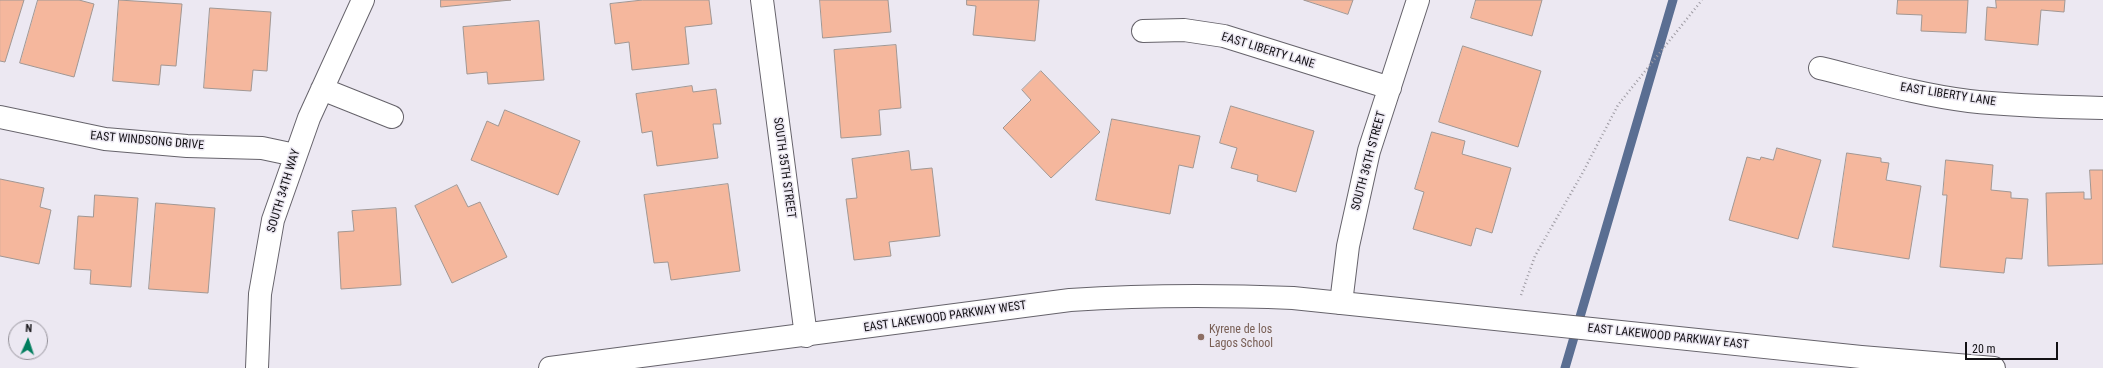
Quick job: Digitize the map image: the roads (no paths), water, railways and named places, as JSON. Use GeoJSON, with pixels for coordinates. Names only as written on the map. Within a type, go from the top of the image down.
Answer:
{"type":"FeatureCollection","features":[{"type":"Feature","properties":{"kind":"street","name":"SOUTH 34TH WAY"},"geometry":{"type":"LineString","coordinates":[[257,368],[260,294],[273,220],[295,155],[322,89],[363,0]]}},
{"type":"Feature","properties":{"kind":"street","name":"SOUTH 35TH STREET"},"geometry":{"type":"LineString","coordinates":[[762,0],[806,336]]}},
{"type":"Feature","properties":{"kind":"street","name":"SOUTH 36TH STREET"},"geometry":{"type":"LineString","coordinates":[[1342,303],[1348,246],[1369,150],[1418,0]]}},
{"type":"Feature","properties":{"kind":"street","name":"EAST LIBERTY LANE"},"geometry":{"type":"LineString","coordinates":[[1143,31],[1184,30],[1224,36],[1390,88]]}},
{"type":"Feature","properties":{"kind":"street","name":"EAST LIBERTY LANE"},"geometry":{"type":"LineString","coordinates":[[1820,68],[1891,86],[1968,101],[2035,106],[2103,108]]}},
{"type":"Feature","properties":{"kind":"street"},"geometry":{"type":"LineString","coordinates":[[322,89],[392,117]]}},
{"type":"Feature","properties":{"kind":"street","name":"EAST WINDSONG DRIVE"},"geometry":{"type":"LineString","coordinates":[[0,117],[105,139],[187,146],[262,148],[295,155]]}},
{"type":"Feature","properties":{"kind":"street","name":"EAST LAKEWOOD PARKWAY WEST"},"geometry":{"type":"LineString","coordinates":[[550,368],[806,336],[1070,300],[1140,296],[1208,295],[1285,298],[1342,303]]}},
{"type":"Feature","properties":{"kind":"street","name":"EAST LAKEWOOD PARKWAY EAST"},"geometry":{"type":"LineString","coordinates":[[1342,303],[1611,331],[1859,363],[1994,368]]}},
{"type":"Feature","properties":{"kind":"waterway"},"geometry":{"type":"LineString","coordinates":[[1565,368],[1673,0]]}},
{"type":"Feature","properties":{"kind":"place","name":"Kyrene de los Lagos School"},"geometry":{"type":"Point","coordinates":[1201,337]}}]}
